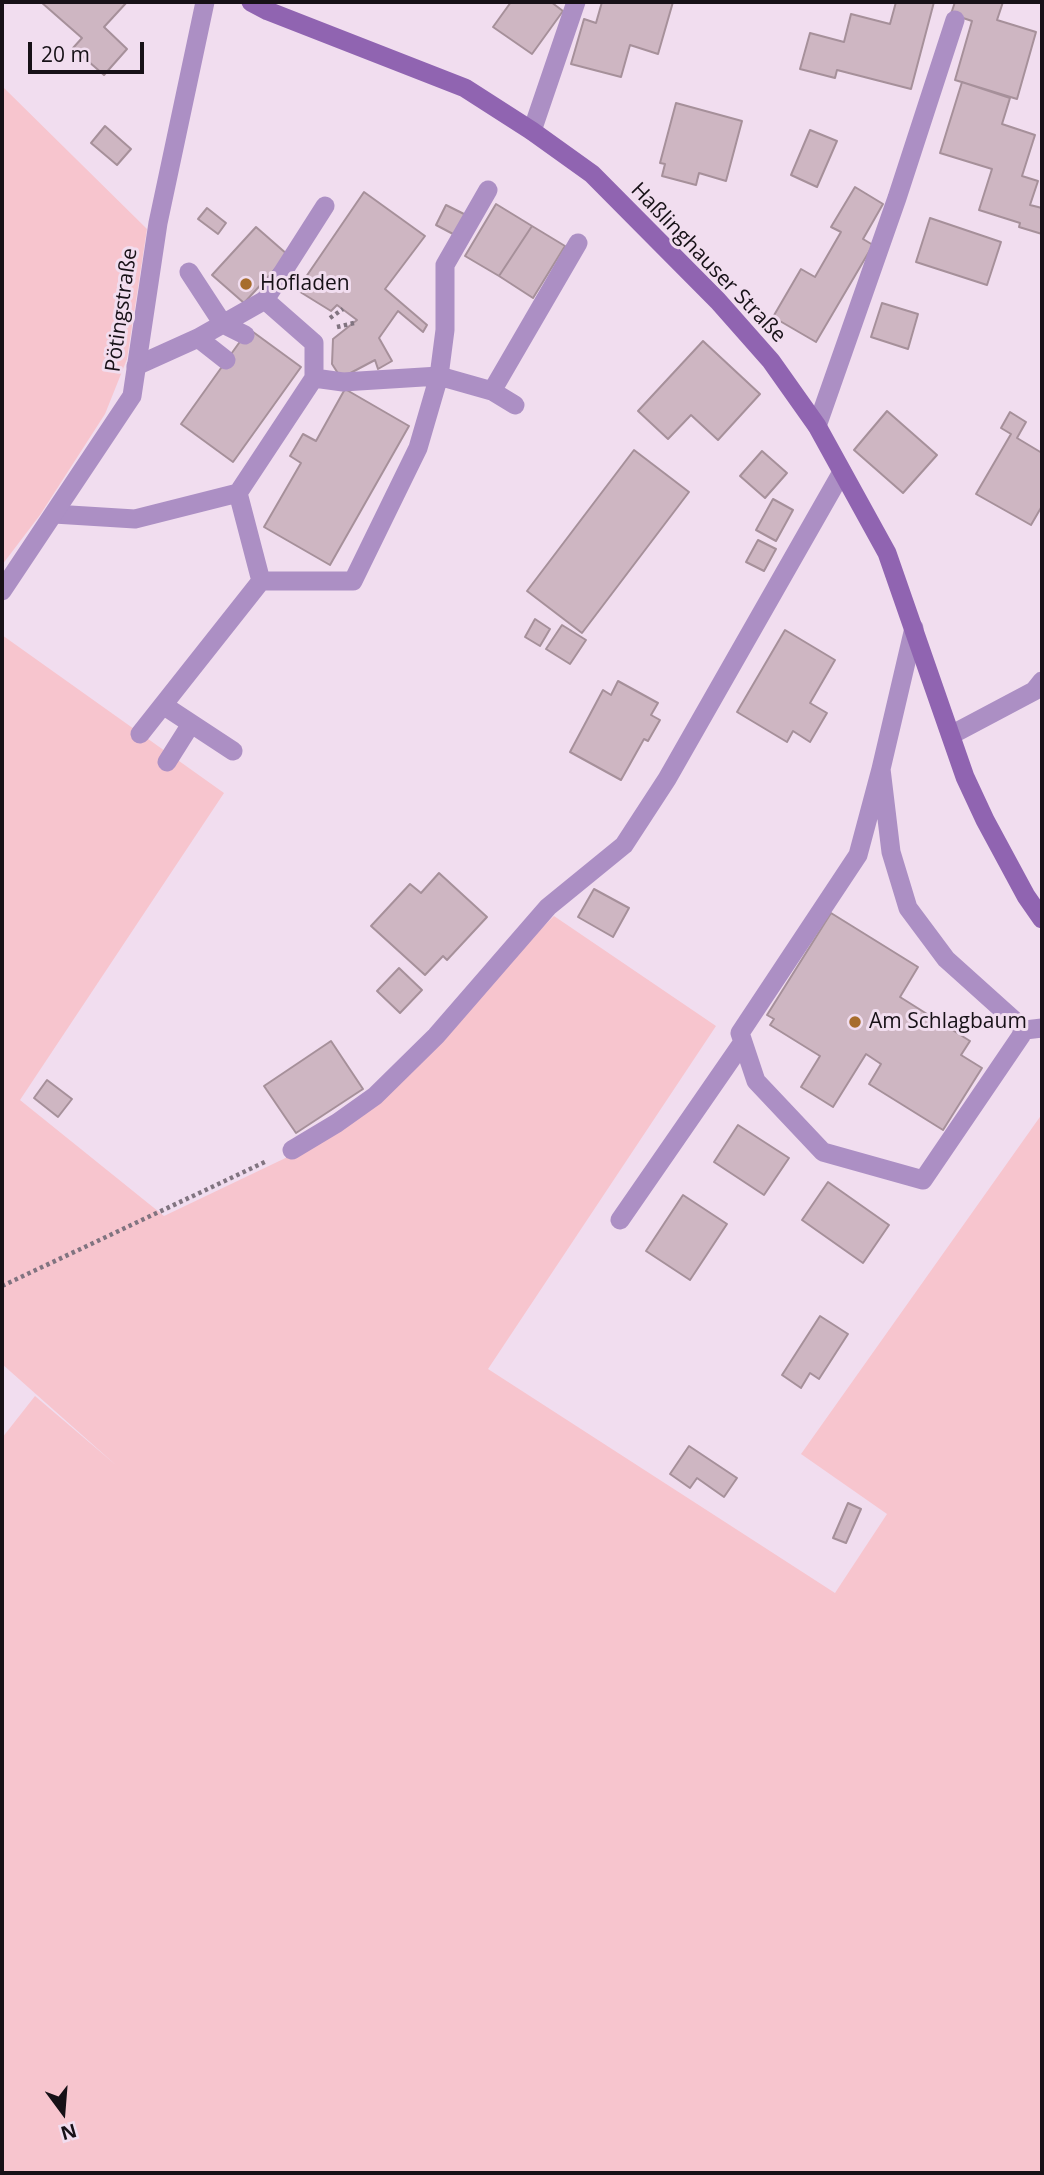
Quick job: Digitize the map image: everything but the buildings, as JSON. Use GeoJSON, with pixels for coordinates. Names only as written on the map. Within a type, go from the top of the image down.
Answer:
{"type":"FeatureCollection","features":[{"type":"Feature","properties":{"kind":"main road","name":"Haßlinghauser Straße"},"geometry":{"type":"LineString","coordinates":[[251,2],[465,88],[532,131],[592,174],[718,300],[771,361],[817,426],[887,553],[965,777],[1026,896],[1042,919]]}},
{"type":"Feature","properties":{"kind":"street","name":"Pötingstraße"},"geometry":{"type":"LineString","coordinates":[[2,591],[132,396],[158,223],[205,2]]}},
{"type":"Feature","properties":{"kind":"street"},"geometry":{"type":"LineString","coordinates":[[532,131],[576,2]]}},
{"type":"Feature","properties":{"kind":"street"},"geometry":{"type":"LineString","coordinates":[[817,426],[897,198],[955,20]]}},
{"type":"Feature","properties":{"kind":"street"},"geometry":{"type":"LineString","coordinates":[[261,581],[353,581],[418,448],[439,376],[444,330],[445,265],[488,190]]}},
{"type":"Feature","properties":{"kind":"street"},"geometry":{"type":"LineString","coordinates":[[136,366],[198,338],[265,300],[326,206]]}},
{"type":"Feature","properties":{"kind":"street"},"geometry":{"type":"LineString","coordinates":[[492,391],[578,243]]}},
{"type":"Feature","properties":{"kind":"street"},"geometry":{"type":"LineString","coordinates":[[188,272],[223,324],[245,335]]}},
{"type":"Feature","properties":{"kind":"street"},"geometry":{"type":"LineString","coordinates":[[54,514],[135,519],[238,494],[314,378],[314,343],[265,300]]}},
{"type":"Feature","properties":{"kind":"street"},"geometry":{"type":"LineString","coordinates":[[198,338],[226,360]]}},
{"type":"Feature","properties":{"kind":"street"},"geometry":{"type":"LineString","coordinates":[[314,378],[343,382],[439,376],[492,391],[515,405]]}},
{"type":"Feature","properties":{"kind":"street"},"geometry":{"type":"LineString","coordinates":[[292,1150],[375,1096],[436,1036],[548,907],[624,845],[667,779],[842,472]]}},
{"type":"Feature","properties":{"kind":"street"},"geometry":{"type":"LineString","coordinates":[[238,494],[261,581]]}},
{"type":"Feature","properties":{"kind":"street"},"geometry":{"type":"LineString","coordinates":[[140,734],[261,581]]}},
{"type":"Feature","properties":{"kind":"street"},"geometry":{"type":"LineString","coordinates":[[881,769],[891,852],[908,908],[946,959],[1034,1029],[923,1180],[823,1152],[756,1081],[740,1033],[858,855],[914,628]]}},
{"type":"Feature","properties":{"kind":"street"},"geometry":{"type":"LineString","coordinates":[[951,735],[1034,691],[1042,681]]}},
{"type":"Feature","properties":{"kind":"street"},"geometry":{"type":"LineString","coordinates":[[163,705],[233,751]]}},
{"type":"Feature","properties":{"kind":"street"},"geometry":{"type":"LineString","coordinates":[[166,762],[191,724]]}},
{"type":"Feature","properties":{"kind":"street"},"geometry":{"type":"LineString","coordinates":[[620,1220],[743,1042]]}},
{"type":"Feature","properties":{"kind":"path"},"geometry":{"type":"LineString","coordinates":[[2,1286],[292,1150]]}},
{"type":"Feature","properties":{"kind":"shaded area"},"geometry":{"type":"Polygon","coordinates":[[[2,86],[147,229],[127,359],[105,414],[40,515],[2,565],[2,86]]]}},
{"type":"Feature","properties":{"kind":"shaded area"},"geometry":{"type":"Polygon","coordinates":[[[2,635],[224,793],[20,1100],[164,1216],[296,1153],[342,1125],[554,916],[716,1026],[488,1369],[835,1593],[887,1514],[801,1454],[1042,1114],[1042,2173],[2,2173],[2,1438],[35,1396],[117,1466],[2,1364],[2,635]]]}},
{"type":"Feature","properties":{"kind":"place","name":"Hofladen"},"geometry":{"type":"Point","coordinates":[246,284]}},
{"type":"Feature","properties":{"kind":"place","name":"Am Schlagbaum"},"geometry":{"type":"Point","coordinates":[855,1022]}}]}
